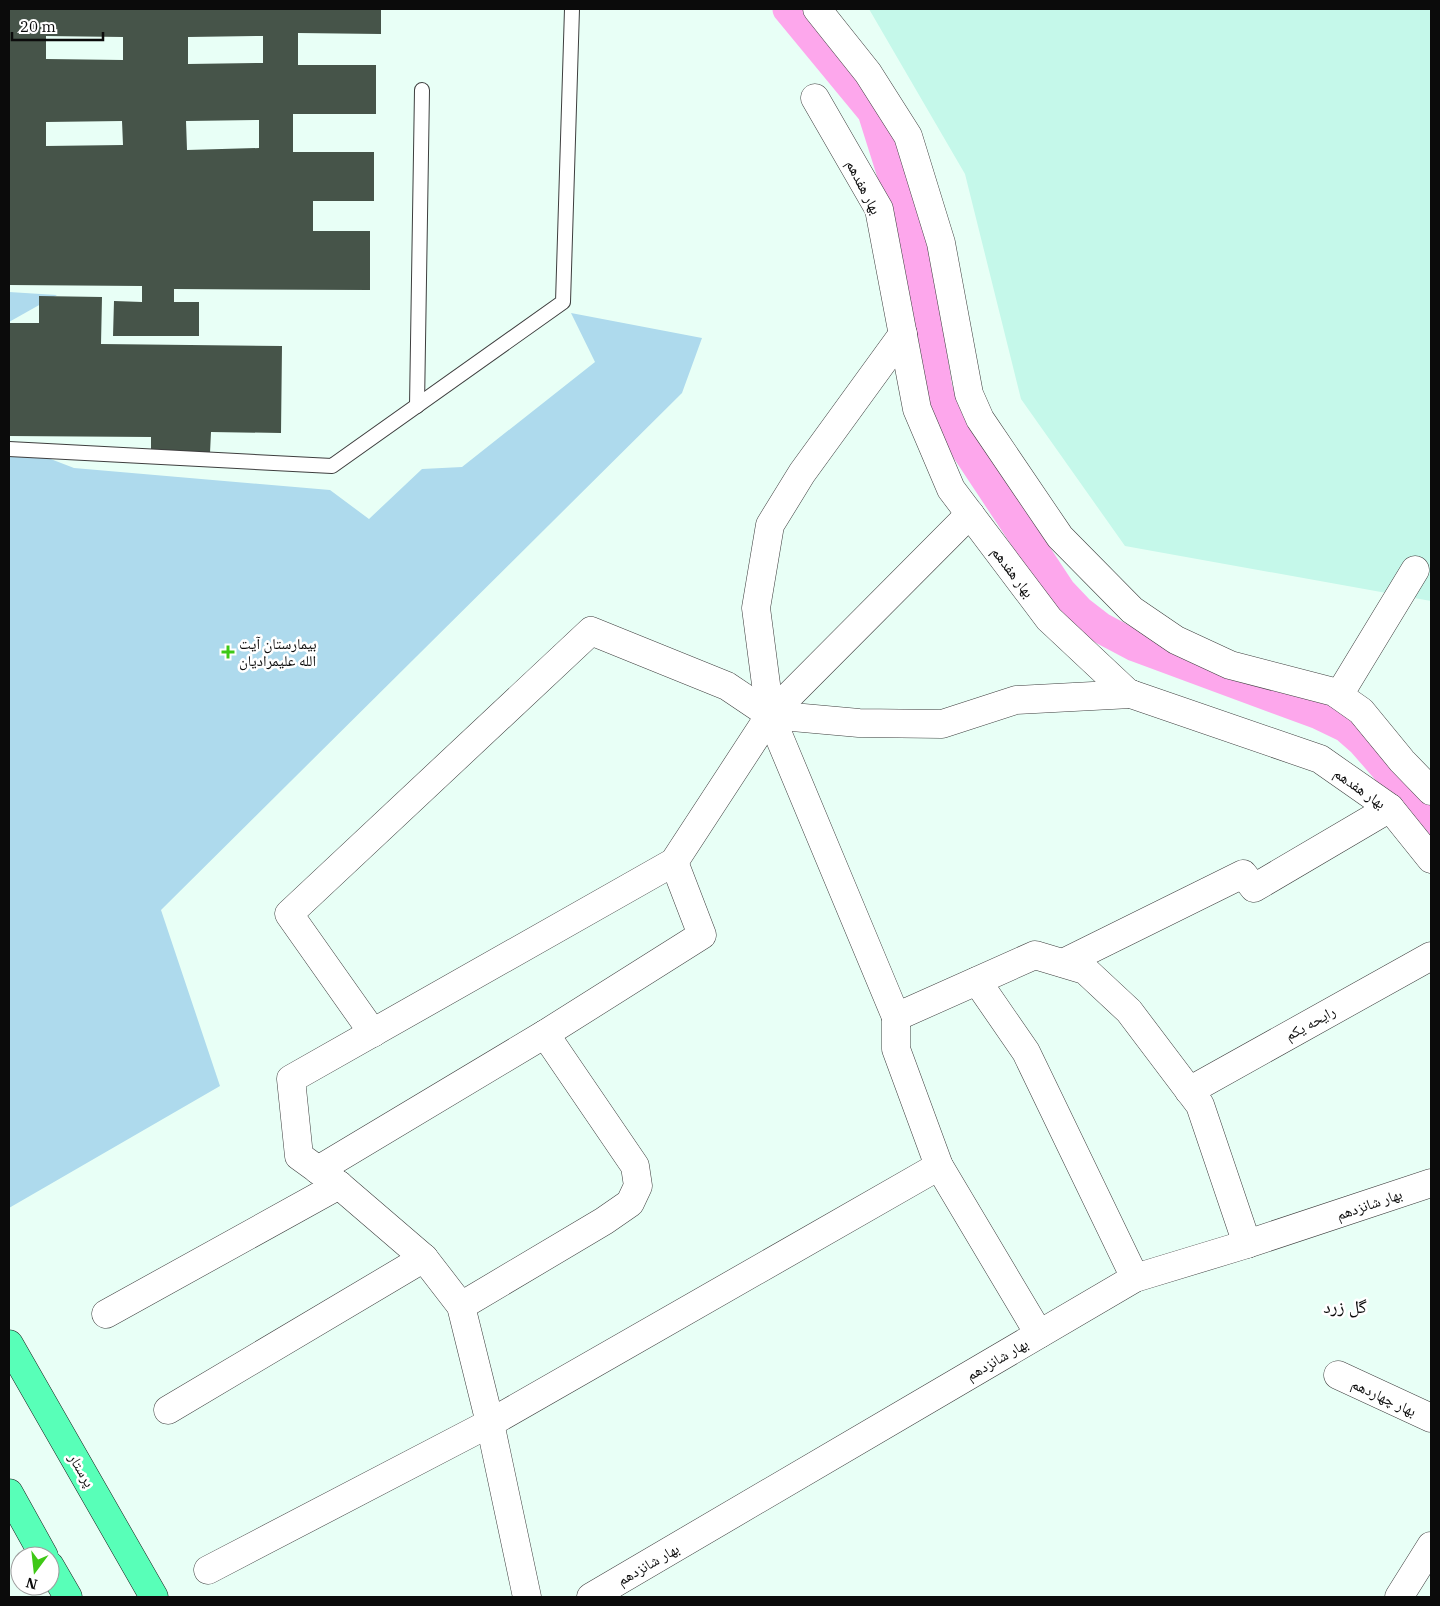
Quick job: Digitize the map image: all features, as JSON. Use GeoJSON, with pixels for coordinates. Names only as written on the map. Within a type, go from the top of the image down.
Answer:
{"type":"FeatureCollection","features":[{"type":"Feature","properties":{"kind":"main road","name":"پرستار"},"geometry":{"type":"LineString","coordinates":[[9,1344],[154,1597]]}},
{"type":"Feature","properties":{"kind":"main road"},"geometry":{"type":"LineString","coordinates":[[9,1493],[38,1546]]}},
{"type":"Feature","properties":{"kind":"main road"},"geometry":{"type":"LineString","coordinates":[[60,1583],[68,1597]]}},
{"type":"Feature","properties":{"kind":"street"},"geometry":{"type":"LineString","coordinates":[[817,9],[868,73],[908,136],[941,243],[969,394],[980,420],[1060,536],[1132,610],[1176,640],[1230,665],[1334,692],[1339,695],[1361,711],[1431,791]]}},
{"type":"Feature","properties":{"kind":"street","name":"بهار هفدهم"},"geometry":{"type":"LineString","coordinates":[[815,98],[879,209],[916,409],[951,489],[1050,620],[1131,694],[1320,759],[1390,808],[1431,859]]}},
{"type":"Feature","properties":{"kind":"street"},"geometry":{"type":"LineString","coordinates":[[902,334],[802,472],[770,525],[756,608],[770,715],[896,1017],[896,1049],[939,1166],[1039,1334]]}},
{"type":"Feature","properties":{"kind":"street"},"geometry":{"type":"LineString","coordinates":[[527,1597],[490,1423],[461,1306],[424,1258],[299,1156],[292,1079],[674,862],[770,715],[970,514]]}},
{"type":"Feature","properties":{"kind":"street"},"geometry":{"type":"LineString","coordinates":[[1339,695],[1415,570]]}},
{"type":"Feature","properties":{"kind":"street"},"geometry":{"type":"LineString","coordinates":[[374,1033],[289,914],[591,631],[727,686],[770,715],[859,723],[942,724],[1016,700],[1131,694]]}},
{"type":"Feature","properties":{"kind":"street"},"geometry":{"type":"LineString","coordinates":[[1062,963],[1243,874],[1254,888],[1390,808]]}},
{"type":"Feature","properties":{"kind":"street"},"geometry":{"type":"LineString","coordinates":[[106,1314],[328,1178],[545,1034],[702,935],[674,862]]}},
{"type":"Feature","properties":{"kind":"street"},"geometry":{"type":"LineString","coordinates":[[896,1017],[1035,955],[1084,970],[1129,1012],[1200,1105],[1248,1244]]}},
{"type":"Feature","properties":{"kind":"street","name":"رایحه یکم"},"geometry":{"type":"LineString","coordinates":[[1189,1091],[1431,956]]}},
{"type":"Feature","properties":{"kind":"street"},"geometry":{"type":"LineString","coordinates":[[976,981],[1026,1052],[1135,1278]]}},
{"type":"Feature","properties":{"kind":"street"},"geometry":{"type":"LineString","coordinates":[[461,1306],[630,1203],[638,1186],[635,1166],[545,1034]]}},
{"type":"Feature","properties":{"kind":"street"},"geometry":{"type":"LineString","coordinates":[[208,1570],[490,1423],[939,1166]]}},
{"type":"Feature","properties":{"kind":"street","name":"بهار شانزدهم"},"geometry":{"type":"LineString","coordinates":[[591,1597],[1135,1278],[1248,1244],[1431,1183]]}},
{"type":"Feature","properties":{"kind":"street"},"geometry":{"type":"LineString","coordinates":[[168,1410],[424,1258]]}},
{"type":"Feature","properties":{"kind":"street","name":"بهار چهاردهم"},"geometry":{"type":"LineString","coordinates":[[1338,1375],[1431,1418]]}},
{"type":"Feature","properties":{"kind":"street"},"geometry":{"type":"LineString","coordinates":[[1399,1597],[1431,1546]]}},
{"type":"Feature","properties":{"kind":"lane"},"geometry":{"type":"LineString","coordinates":[[9,450],[332,466],[563,302],[572,9]]}},
{"type":"Feature","properties":{"kind":"lane"},"geometry":{"type":"LineString","coordinates":[[417,406],[422,90]]}},
{"type":"Feature","properties":{"kind":"green space"},"geometry":{"type":"Polygon","coordinates":[[[869,9],[1431,9],[1431,601],[1125,546],[1021,399],[965,174],[869,9]]]}},
{"type":"Feature","properties":{"kind":"shaded area"},"geometry":{"type":"Polygon","coordinates":[[[9,292],[57,295],[9,322],[9,292]]]}},
{"type":"Feature","properties":{"kind":"shaded area"},"geometry":{"type":"Polygon","coordinates":[[[571,313],[702,338],[682,393],[161,910],[220,1086],[9,1208],[9,443],[74,468],[330,490],[369,519],[422,469],[462,467],[595,362],[571,313]]]}},
{"type":"Feature","properties":{"kind":"building"},"geometry":{"type":"Polygon","coordinates":[[[9,9],[381,9],[381,34],[298,33],[298,65],[376,65],[376,114],[293,114],[293,152],[374,152],[374,201],[313,201],[313,231],[370,231],[370,290],[174,289],[174,302],[199,302],[199,336],[113,336],[114,301],[142,302],[142,286],[9,285],[9,9]],[[46,36],[46,59],[123,60],[123,37],[46,36]],[[263,36],[188,37],[188,64],[263,63],[263,36]],[[259,120],[186,121],[187,150],[259,148],[259,120]],[[122,121],[46,122],[46,146],[123,145],[122,121]]]}},
{"type":"Feature","properties":{"kind":"building"},"geometry":{"type":"Polygon","coordinates":[[[39,296],[102,297],[101,344],[282,346],[281,433],[211,432],[210,453],[151,452],[151,437],[9,436],[9,323],[39,323],[39,296]]]}},
{"type":"Feature","properties":{"kind":"waterway"},"geometry":{"type":"LineString","coordinates":[[788,9],[873,112],[914,242],[937,389],[949,423],[1061,592],[1079,611],[1101,628],[1135,646],[1319,714],[1346,727],[1362,741],[1431,820]]}},
{"type":"Feature","properties":{"kind":"place","name":"بیمارستان آیت الله علیمرادیان"},"geometry":{"type":"Point","coordinates":[228,652]}},
{"type":"Feature","properties":{"kind":"district","name":"گل زرد"},"geometry":{"type":"Point","coordinates":[1345,1306]}}]}
